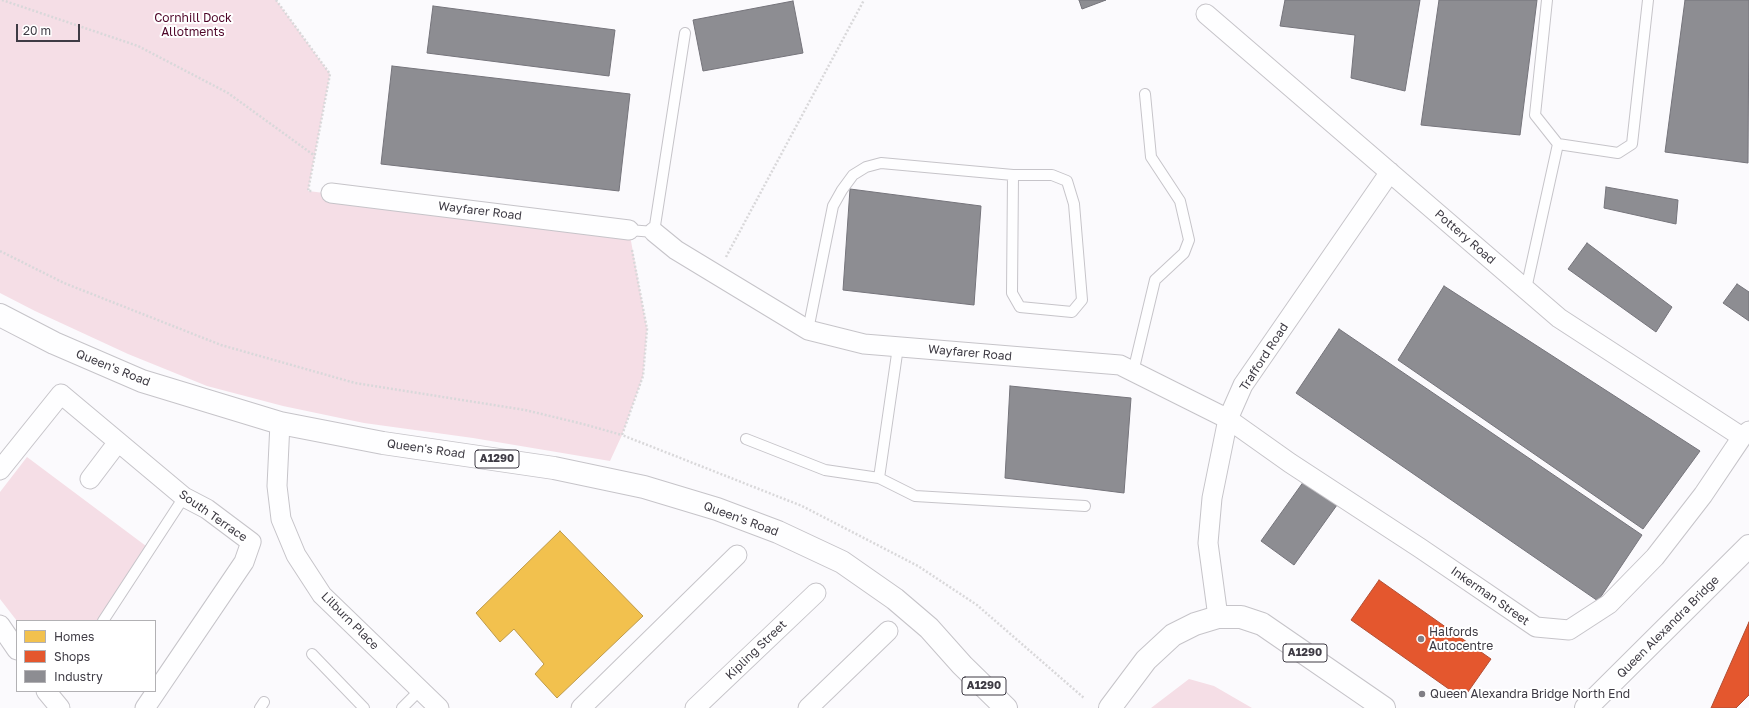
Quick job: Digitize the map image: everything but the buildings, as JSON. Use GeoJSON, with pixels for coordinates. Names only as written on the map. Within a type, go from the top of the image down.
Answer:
{"type":"FeatureCollection","features":[{"type":"Feature","properties":{"kind":"main road","name":"Queen's Road"},"geometry":{"type":"LineString","coordinates":[[0,315],[54,343],[142,381],[280,423],[383,442],[554,468],[644,487],[717,509],[778,532],[842,562],[895,599],[929,628],[962,665]]}},
{"type":"Feature","properties":{"kind":"main road","name":"Queen Alexandra Bridge"},"geometry":{"type":"LineString","coordinates":[[1586,708],[1749,546]]}},
{"type":"Feature","properties":{"kind":"main road","name":"A1290"},"geometry":{"type":"LineString","coordinates":[[1110,708],[1146,660],[1173,635],[1195,624],[1218,617],[1241,617],[1262,624],[1384,708]]}},
{"type":"Feature","properties":{"kind":"main road","name":"A1290"},"geometry":{"type":"LineString","coordinates":[[962,665],[983,708]]}},
{"type":"Feature","properties":{"kind":"main road","name":"A1290"},"geometry":{"type":"LineString","coordinates":[[962,665],[1006,708]]}},
{"type":"Feature","properties":{"kind":"street","name":"Pottery Road"},"geometry":{"type":"LineString","coordinates":[[1206,14],[1559,318],[1746,434]]}},
{"type":"Feature","properties":{"kind":"street","name":"Trafford Road"},"geometry":{"type":"LineString","coordinates":[[1218,617],[1208,544],[1212,498],[1228,419],[1243,385],[1390,172]]}},
{"type":"Feature","properties":{"kind":"street","name":"Wayfarer Road"},"geometry":{"type":"LineString","coordinates":[[331,193],[629,230]]}},
{"type":"Feature","properties":{"kind":"street","name":"Wayfarer Road"},"geometry":{"type":"LineString","coordinates":[[654,232],[676,250],[808,330],[864,344],[1120,365],[1228,419],[1290,463]]}},
{"type":"Feature","properties":{"kind":"street","name":"South Terrace"},"geometry":{"type":"LineString","coordinates":[[0,470],[61,394],[184,497],[207,509],[251,542],[244,562],[156,692]]}},
{"type":"Feature","properties":{"kind":"street","name":"Lilburn Place"},"geometry":{"type":"LineString","coordinates":[[280,423],[277,486],[281,519],[296,555],[322,595],[439,708]]}},
{"type":"Feature","properties":{"kind":"street","name":"Inkerman Street"},"geometry":{"type":"LineString","coordinates":[[1290,463],[1420,548],[1536,627],[1569,630],[1609,604],[1655,557],[1703,495],[1746,434]]}},
{"type":"Feature","properties":{"kind":"street"},"geometry":{"type":"LineString","coordinates":[[90,479],[118,442]]}},
{"type":"Feature","properties":{"kind":"street"},"geometry":{"type":"LineString","coordinates":[[581,708],[737,555]]}},
{"type":"Feature","properties":{"kind":"street","name":"Kipling Street"},"geometry":{"type":"LineString","coordinates":[[696,708],[816,593]]}},
{"type":"Feature","properties":{"kind":"street"},"geometry":{"type":"LineString","coordinates":[[0,624],[16,648]]}},
{"type":"Feature","properties":{"kind":"street"},"geometry":{"type":"LineString","coordinates":[[808,708],[888,630]]}},
{"type":"Feature","properties":{"kind":"street","name":"South Terrace"},"geometry":{"type":"LineString","coordinates":[[145,708],[156,692]]}},
{"type":"Feature","properties":{"kind":"lane"},"geometry":{"type":"LineString","coordinates":[[1547,0],[1536,115],[1558,144],[1618,153],[1632,144],[1648,0]]}},
{"type":"Feature","properties":{"kind":"lane"},"geometry":{"type":"LineString","coordinates":[[629,230],[654,232],[686,33]]}},
{"type":"Feature","properties":{"kind":"lane"},"geometry":{"type":"LineString","coordinates":[[1133,372],[1155,280],[1184,253],[1189,240],[1180,201],[1151,157],[1145,94]]}},
{"type":"Feature","properties":{"kind":"lane"},"geometry":{"type":"LineString","coordinates":[[1526,289],[1558,144]]}},
{"type":"Feature","properties":{"kind":"lane"},"geometry":{"type":"LineString","coordinates":[[808,330],[833,206],[853,175],[866,167],[881,163],[1013,175],[1052,175],[1067,181],[1074,204],[1082,300],[1072,312],[1020,307],[1012,293],[1013,175]]}},
{"type":"Feature","properties":{"kind":"lane"},"geometry":{"type":"LineString","coordinates":[[879,478],[898,347]]}},
{"type":"Feature","properties":{"kind":"lane"},"geometry":{"type":"LineString","coordinates":[[746,439],[825,470],[879,478],[915,496],[1085,506]]}},
{"type":"Feature","properties":{"kind":"lane"},"geometry":{"type":"LineString","coordinates":[[104,620],[184,497]]}},
{"type":"Feature","properties":{"kind":"lane"},"geometry":{"type":"LineString","coordinates":[[312,654],[364,708]]}},
{"type":"Feature","properties":{"kind":"lane"},"geometry":{"type":"LineString","coordinates":[[402,708],[420,690]]}},
{"type":"Feature","properties":{"kind":"path"},"geometry":{"type":"LineString","coordinates":[[2,0],[138,46],[228,93],[314,156]]}},
{"type":"Feature","properties":{"kind":"path"},"geometry":{"type":"LineString","coordinates":[[276,0],[330,74],[308,191],[331,193]]}},
{"type":"Feature","properties":{"kind":"path"},"geometry":{"type":"LineString","coordinates":[[716,275],[864,0]]}},
{"type":"Feature","properties":{"kind":"path"},"geometry":{"type":"LineString","coordinates":[[622,435],[644,376],[647,329],[629,230]]}},
{"type":"Feature","properties":{"kind":"path"},"geometry":{"type":"LineString","coordinates":[[0,251],[64,283],[221,345],[355,383],[525,410],[583,424],[622,435],[802,506],[918,566],[977,605],[1084,698]]}},
{"type":"Feature","properties":{"kind":"green space","name":"Cornhill Dock Allotments"},"geometry":{"type":"Polygon","coordinates":[[[0,0],[276,0],[330,74],[308,191],[629,230],[647,329],[643,376],[622,435],[610,461],[473,438],[364,423],[283,406],[207,386],[128,354],[0,293],[0,0]]]}},
{"type":"Feature","properties":{"kind":"green space"},"geometry":{"type":"Polygon","coordinates":[[[27,457],[146,546],[98,620],[16,620],[0,599],[0,492],[27,457]]]}},
{"type":"Feature","properties":{"kind":"green space"},"geometry":{"type":"Polygon","coordinates":[[[1189,679],[1214,686],[1252,708],[1151,708],[1189,679]]]}},
{"type":"Feature","properties":{"kind":"place","name":"Halfords Autocentre"},"geometry":{"type":"Point","coordinates":[1421,639]}},
{"type":"Feature","properties":{"kind":"place","name":"Queen Alexandra Bridge North End"},"geometry":{"type":"Point","coordinates":[1422,694]}}]}
